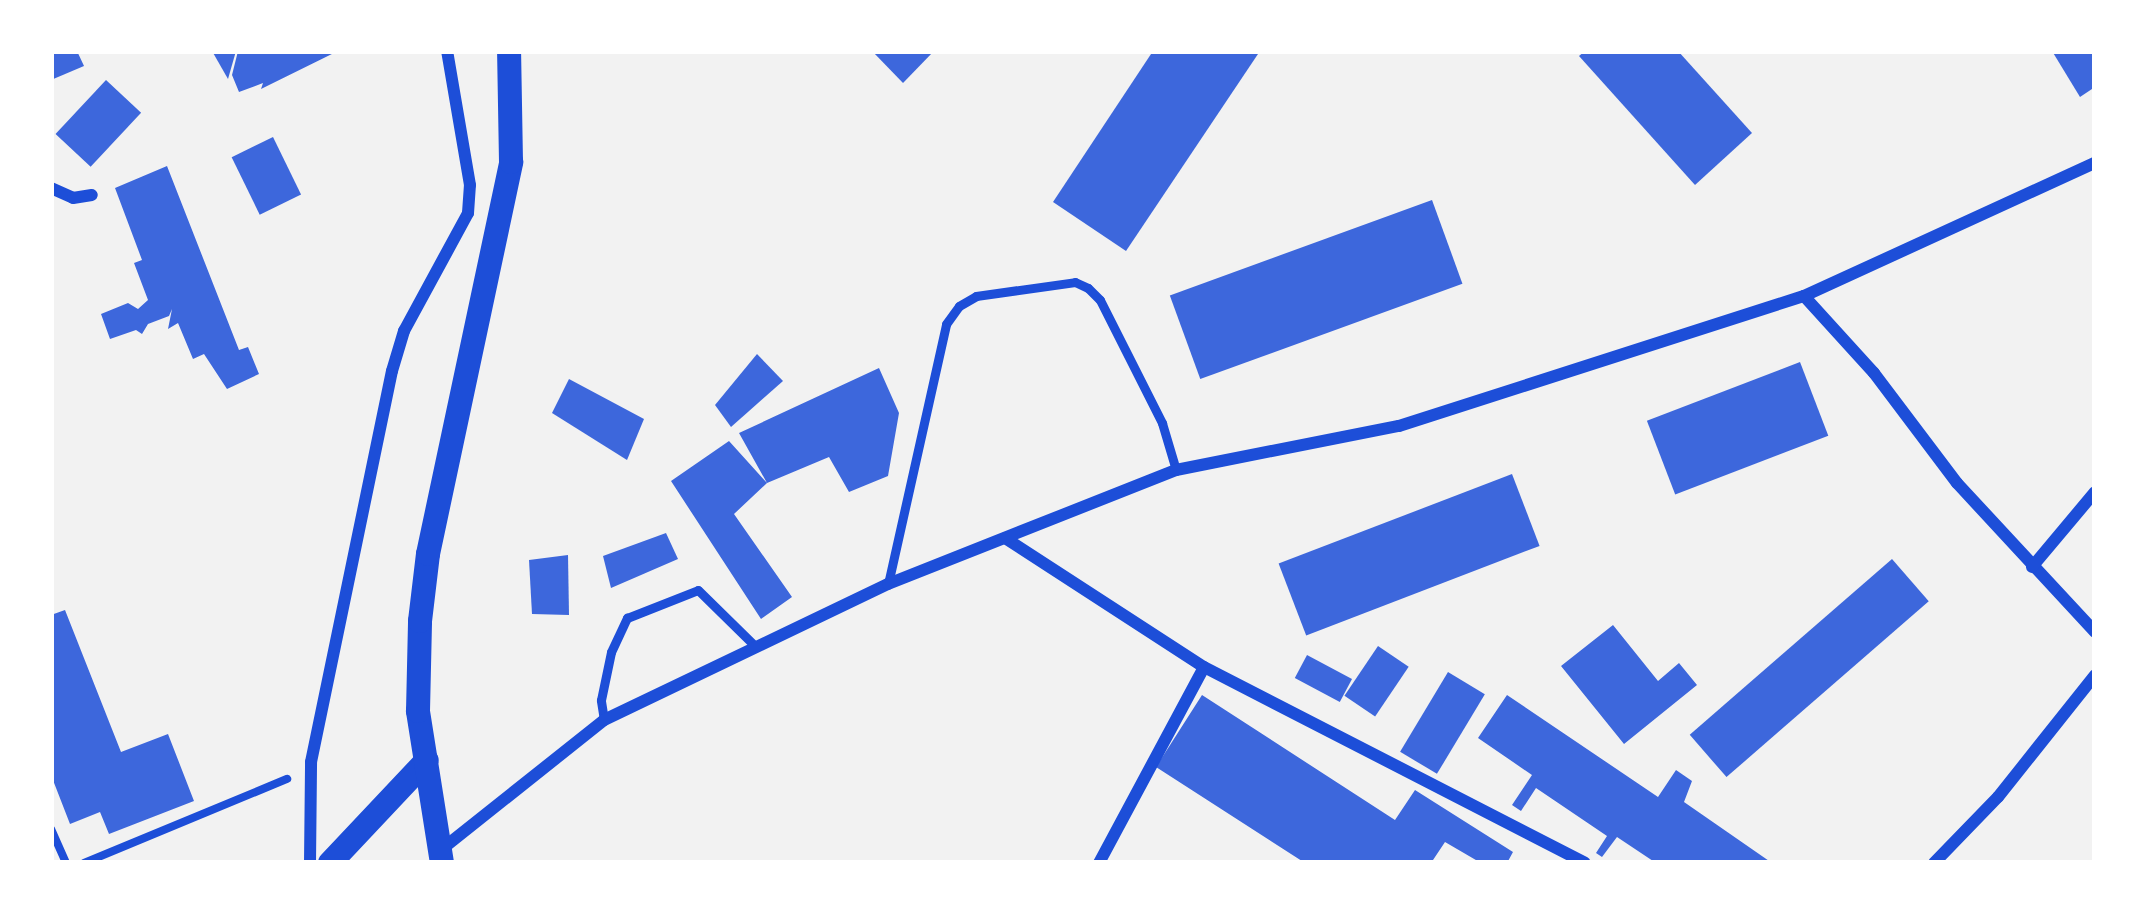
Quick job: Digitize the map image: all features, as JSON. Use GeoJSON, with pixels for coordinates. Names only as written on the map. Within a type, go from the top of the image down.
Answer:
{"type":"FeatureCollection","features":[{"type":"Feature","properties":{"kind":"main road"},"geometry":{"type":"LineString","coordinates":[[441,857],[418,711],[428,554],[511,162],[508,51]]}},
{"type":"Feature","properties":{"kind":"main road"},"geometry":{"type":"LineString","coordinates":[[330,863],[427,760]]}},
{"type":"Feature","properties":{"kind":"street"},"geometry":{"type":"LineString","coordinates":[[310,863],[311,762],[392,371],[404,331],[468,213],[470,185],[447,51]]}},
{"type":"Feature","properties":{"kind":"street"},"geometry":{"type":"LineString","coordinates":[[441,857],[604,720],[888,584],[1176,470],[1399,426],[1804,296],[2095,163]]}},
{"type":"Feature","properties":{"kind":"street"},"geometry":{"type":"LineString","coordinates":[[51,188],[73,198],[92,195]]}},
{"type":"Feature","properties":{"kind":"street"},"geometry":{"type":"LineString","coordinates":[[1804,296],[2032,567],[2095,632]]}},
{"type":"Feature","properties":{"kind":"street"},"geometry":{"type":"LineString","coordinates":[[2032,567],[2095,492]]}},
{"type":"Feature","properties":{"kind":"street"},"geometry":{"type":"LineString","coordinates":[[1005,538],[1204,667],[1585,863]]}},
{"type":"Feature","properties":{"kind":"street"},"geometry":{"type":"LineString","coordinates":[[1099,863],[1204,667]]}},
{"type":"Feature","properties":{"kind":"street"},"geometry":{"type":"LineString","coordinates":[[1934,863],[1998,797],[2095,675]]}},
{"type":"Feature","properties":{"kind":"street"},"geometry":{"type":"LineString","coordinates":[[1549,863],[1557,849]]}},
{"type":"Feature","properties":{"kind":"lane"},"geometry":{"type":"LineString","coordinates":[[888,584],[946,324],[959,306],[976,296],[1075,282],[1088,288],[1100,300],[1162,423],[1176,470]]}},
{"type":"Feature","properties":{"kind":"lane"},"geometry":{"type":"LineString","coordinates":[[604,720],[602,700],[611,652],[627,618],[698,590],[756,647]]}},
{"type":"Feature","properties":{"kind":"path"},"geometry":{"type":"LineString","coordinates":[[83,863],[280,785],[311,762]]}},
{"type":"Feature","properties":{"kind":"path"},"geometry":{"type":"LineString","coordinates":[[51,829],[66,863]]}},
{"type":"Feature","properties":{"kind":"building"},"geometry":{"type":"Polygon","coordinates":[[[51,51],[77,51],[84,66],[51,80],[51,51]]]}},
{"type":"Feature","properties":{"kind":"building"},"geometry":{"type":"Polygon","coordinates":[[[212,51],[236,51],[228,79],[212,51]]]}},
{"type":"Feature","properties":{"kind":"building"},"geometry":{"type":"Polygon","coordinates":[[[238,51],[338,51],[261,89],[263,83],[239,92],[232,75],[238,51]]]}},
{"type":"Feature","properties":{"kind":"building"},"geometry":{"type":"Polygon","coordinates":[[[872,51],[934,51],[903,83],[872,51]]]}},
{"type":"Feature","properties":{"kind":"building"},"geometry":{"type":"Polygon","coordinates":[[[1153,51],[1260,51],[1126,251],[1053,202],[1153,51]]]}},
{"type":"Feature","properties":{"kind":"building"},"geometry":{"type":"Polygon","coordinates":[[[1585,51],[1678,51],[1752,133],[1695,185],[1579,56],[1585,51]]]}},
{"type":"Feature","properties":{"kind":"building"},"geometry":{"type":"Polygon","coordinates":[[[2052,51],[2095,51],[2095,87],[2080,97],[2052,51]]]}},
{"type":"Feature","properties":{"kind":"building"},"geometry":{"type":"Polygon","coordinates":[[[106,80],[141,113],[91,167],[56,134],[106,80]]]}},
{"type":"Feature","properties":{"kind":"building"},"geometry":{"type":"Polygon","coordinates":[[[273,137],[301,195],[260,215],[232,157],[273,137]]]}},
{"type":"Feature","properties":{"kind":"building"},"geometry":{"type":"Polygon","coordinates":[[[167,166],[239,350],[248,347],[259,374],[227,389],[204,354],[193,359],[178,323],[168,329],[172,309],[169,316],[148,324],[142,334],[136,330],[110,339],[101,314],[128,303],[138,309],[148,300],[134,263],[142,260],[115,188],[167,166]]]}},
{"type":"Feature","properties":{"kind":"building"},"geometry":{"type":"Polygon","coordinates":[[[1432,200],[1462,284],[1200,379],[1170,295],[1432,200]]]}},
{"type":"Feature","properties":{"kind":"building"},"geometry":{"type":"Polygon","coordinates":[[[757,354],[783,381],[731,427],[715,405],[757,354]]]}},
{"type":"Feature","properties":{"kind":"building"},"geometry":{"type":"Polygon","coordinates":[[[1800,362],[1828,436],[1675,495],[1647,421],[1800,362]]]}},
{"type":"Feature","properties":{"kind":"building"},"geometry":{"type":"Polygon","coordinates":[[[879,368],[899,413],[888,476],[849,492],[829,457],[767,483],[739,433],[879,368]]]}},
{"type":"Feature","properties":{"kind":"building"},"geometry":{"type":"Polygon","coordinates":[[[569,379],[644,419],[627,460],[552,413],[569,379]]]}},
{"type":"Feature","properties":{"kind":"building"},"geometry":{"type":"Polygon","coordinates":[[[729,441],[767,483],[734,514],[792,597],[761,619],[671,481],[729,441]]]}},
{"type":"Feature","properties":{"kind":"building"},"geometry":{"type":"Polygon","coordinates":[[[1512,474],[1540,546],[1306,635],[1279,564],[1512,474]]]}},
{"type":"Feature","properties":{"kind":"building"},"geometry":{"type":"Polygon","coordinates":[[[666,533],[678,559],[611,588],[603,556],[666,533]]]}},
{"type":"Feature","properties":{"kind":"building"},"geometry":{"type":"Polygon","coordinates":[[[568,555],[569,615],[532,614],[529,560],[568,555]]]}},
{"type":"Feature","properties":{"kind":"building"},"geometry":{"type":"Polygon","coordinates":[[[1892,559],[1929,601],[1726,777],[1690,735],[1892,559]]]}},
{"type":"Feature","properties":{"kind":"building"},"geometry":{"type":"Polygon","coordinates":[[[65,610],[121,752],[168,734],[194,801],[109,834],[100,812],[70,824],[51,775],[51,615],[65,610]]]}},
{"type":"Feature","properties":{"kind":"building"},"geometry":{"type":"Polygon","coordinates":[[[1613,625],[1658,681],[1679,663],[1697,685],[1624,744],[1561,666],[1613,625]]]}},
{"type":"Feature","properties":{"kind":"building"},"geometry":{"type":"Polygon","coordinates":[[[1378,646],[1409,667],[1375,716],[1344,696],[1378,646]]]}},
{"type":"Feature","properties":{"kind":"building"},"geometry":{"type":"Polygon","coordinates":[[[1307,655],[1352,679],[1340,702],[1295,678],[1307,655]]]}},
{"type":"Feature","properties":{"kind":"building"},"geometry":{"type":"Polygon","coordinates":[[[1448,672],[1485,694],[1437,774],[1400,752],[1448,672]]]}},
{"type":"Feature","properties":{"kind":"building"},"geometry":{"type":"Polygon","coordinates":[[[1202,695],[1395,820],[1415,790],[1513,852],[1507,863],[1481,863],[1445,842],[1431,863],[1305,863],[1156,767],[1202,695]]]}},
{"type":"Feature","properties":{"kind":"building"},"geometry":{"type":"Polygon","coordinates":[[[1507,695],[1658,797],[1676,770],[1692,781],[1684,802],[1772,863],[1656,863],[1617,837],[1602,857],[1596,853],[1607,836],[1536,788],[1521,811],[1512,805],[1532,775],[1478,738],[1507,695]]]}}]}
